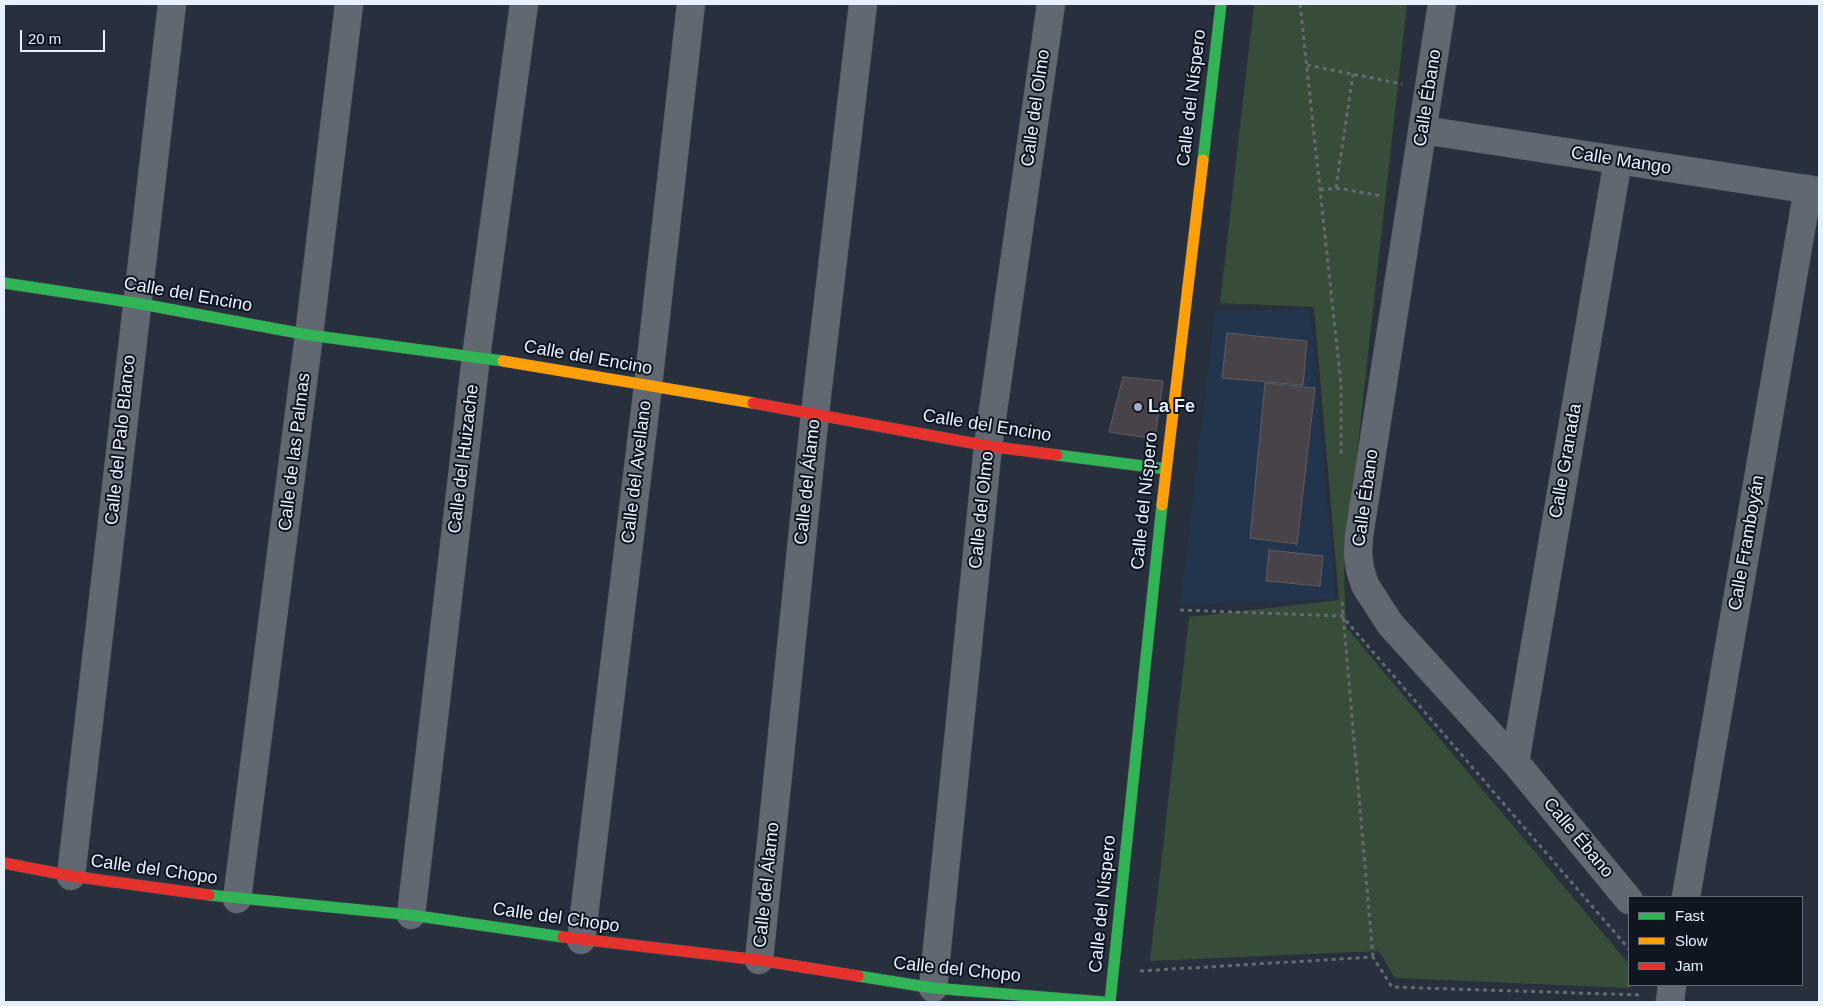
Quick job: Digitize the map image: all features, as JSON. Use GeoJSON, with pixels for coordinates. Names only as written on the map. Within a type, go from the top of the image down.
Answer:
{"type":"FeatureCollection","features":[{"type":"Feature","properties":{"kind":"street","name":"Calle del Palo Blanco"},"geometry":{"type":"LineString","coordinates":[[71,876],[172,4]]}},
{"type":"Feature","properties":{"kind":"street","name":"Calle de las Palmas"},"geometry":{"type":"LineString","coordinates":[[237,899],[310,335],[349,4]]}},
{"type":"Feature","properties":{"kind":"street","name":"Calle del Huizache"},"geometry":{"type":"LineString","coordinates":[[411,915],[476,357],[524,4]]}},
{"type":"Feature","properties":{"kind":"street","name":"Calle del Avellano"},"geometry":{"type":"LineString","coordinates":[[581,940],[648,386],[691,4]]}},
{"type":"Feature","properties":{"kind":"street","name":"Calle del Álamo"},"geometry":{"type":"LineString","coordinates":[[759,960],[815,412],[863,4]]}},
{"type":"Feature","properties":{"kind":"street","name":"Calle del Olmo"},"geometry":{"type":"LineString","coordinates":[[949,993],[988,446],[1051,4]]}},
{"type":"Feature","properties":{"kind":"street","name":"Calle del Níspero"},"geometry":{"type":"LineString","coordinates":[[1110,1002],[1166,469],[1221,4]]}},
{"type":"Feature","properties":{"kind":"street","name":"Calle Ébano"},"geometry":{"type":"LineString","coordinates":[[1442,4],[1359,536],[1358,553],[1360,569],[1365,585],[1390,624],[1515,762],[1628,899]]}},
{"type":"Feature","properties":{"kind":"street","name":"Calle Mango"},"geometry":{"type":"LineString","coordinates":[[1423,130],[1814,190]]}},
{"type":"Feature","properties":{"kind":"street","name":"Calle Granada"},"geometry":{"type":"LineString","coordinates":[[1515,762],[1618,160]]}},
{"type":"Feature","properties":{"kind":"street","name":"Calle Framboyán"},"geometry":{"type":"LineString","coordinates":[[1686,896],[1814,190]]}},
{"type":"Feature","properties":{"kind":"street","name":"Calle del Encino"},"geometry":{"type":"LineString","coordinates":[[4,283],[136,303],[310,335],[476,357],[815,412],[988,446],[1166,469]]}},
{"type":"Feature","properties":{"kind":"street","name":"Calle del Chopo"},"geometry":{"type":"LineString","coordinates":[[4,864],[71,876],[237,899],[411,915],[581,940],[759,960],[949,993],[1104,1002]]}},
{"type":"Feature","properties":{"kind":"street"},"geometry":{"type":"LineString","coordinates":[[1670,1002],[1672,986]]}},
{"type":"Feature","properties":{"kind":"path"},"geometry":{"type":"LineString","coordinates":[[1307,65],[1402,84]]}},
{"type":"Feature","properties":{"kind":"path"},"geometry":{"type":"LineString","coordinates":[[1336,188],[1352,74]]}},
{"type":"Feature","properties":{"kind":"path"},"geometry":{"type":"LineString","coordinates":[[1320,190],[1336,188],[1385,196]]}},
{"type":"Feature","properties":{"kind":"path"},"geometry":{"type":"LineString","coordinates":[[1180,600],[1179,610],[1342,616],[1628,948]]}},
{"type":"Feature","properties":{"kind":"path"},"geometry":{"type":"LineString","coordinates":[[1141,962],[1140,971],[1373,957],[1392,987],[1641,996],[1641,991]]}},
{"type":"Feature","properties":{"kind":"shaded area"},"geometry":{"type":"Polygon","coordinates":[[[1215,310],[1310,310],[1336,599],[1180,605],[1215,310]]]}},
{"type":"Feature","properties":{"kind":"green space"},"geometry":{"type":"Polygon","coordinates":[[[1254,4],[1407,4],[1344,571],[1346,627],[1628,963],[1628,986],[1630,988],[1395,978],[1379,951],[1150,961],[1189,617],[1339,600],[1314,307],[1220,303],[1254,4]]]}},
{"type":"Feature","properties":{"kind":"building"},"geometry":{"type":"Polygon","coordinates":[[[1227,333],[1307,341],[1303,385],[1222,378],[1227,333]]]}},
{"type":"Feature","properties":{"kind":"building","name":"La Fe"},"geometry":{"type":"Polygon","coordinates":[[[1123,377],[1163,381],[1155,439],[1109,432],[1123,377]]]}},
{"type":"Feature","properties":{"kind":"building"},"geometry":{"type":"Polygon","coordinates":[[[1265,383],[1315,388],[1297,544],[1250,538],[1265,383]]]}},
{"type":"Feature","properties":{"kind":"building"},"geometry":{"type":"Polygon","coordinates":[[[1269,550],[1323,556],[1320,586],[1266,581],[1269,550]]]}},
{"type":"Feature","properties":{"kind":"traffic: fast"},"geometry":{"type":"LineString","coordinates":[[1203,160],[1221,4]]}},
{"type":"Feature","properties":{"kind":"traffic: fast"},"geometry":{"type":"LineString","coordinates":[[4,283],[136,303],[309,335],[503,361]]}},
{"type":"Feature","properties":{"kind":"traffic: fast"},"geometry":{"type":"LineString","coordinates":[[1057,455],[1166,469]]}},
{"type":"Feature","properties":{"kind":"traffic: fast"},"geometry":{"type":"LineString","coordinates":[[1110,1002],[1162,505]]}},
{"type":"Feature","properties":{"kind":"traffic: fast"},"geometry":{"type":"LineString","coordinates":[[209,895],[411,915],[563,937]]}},
{"type":"Feature","properties":{"kind":"traffic: fast"},"geometry":{"type":"LineString","coordinates":[[858,976],[933,988],[1104,1002]]}},
{"type":"Feature","properties":{"kind":"traffic: slow"},"geometry":{"type":"LineString","coordinates":[[1162,505],[1203,160]]}},
{"type":"Feature","properties":{"kind":"traffic: slow"},"geometry":{"type":"LineString","coordinates":[[503,361],[753,403]]}},
{"type":"Feature","properties":{"kind":"traffic: jam"},"geometry":{"type":"LineString","coordinates":[[753,403],[988,446],[1057,455]]}},
{"type":"Feature","properties":{"kind":"traffic: jam"},"geometry":{"type":"LineString","coordinates":[[4,863],[71,876],[209,895]]}},
{"type":"Feature","properties":{"kind":"traffic: jam"},"geometry":{"type":"LineString","coordinates":[[563,937],[759,960],[858,976]]}},
{"type":"Feature","properties":{"kind":"place","name":"La Fe"},"geometry":{"type":"Point","coordinates":[1138,407]}}]}
